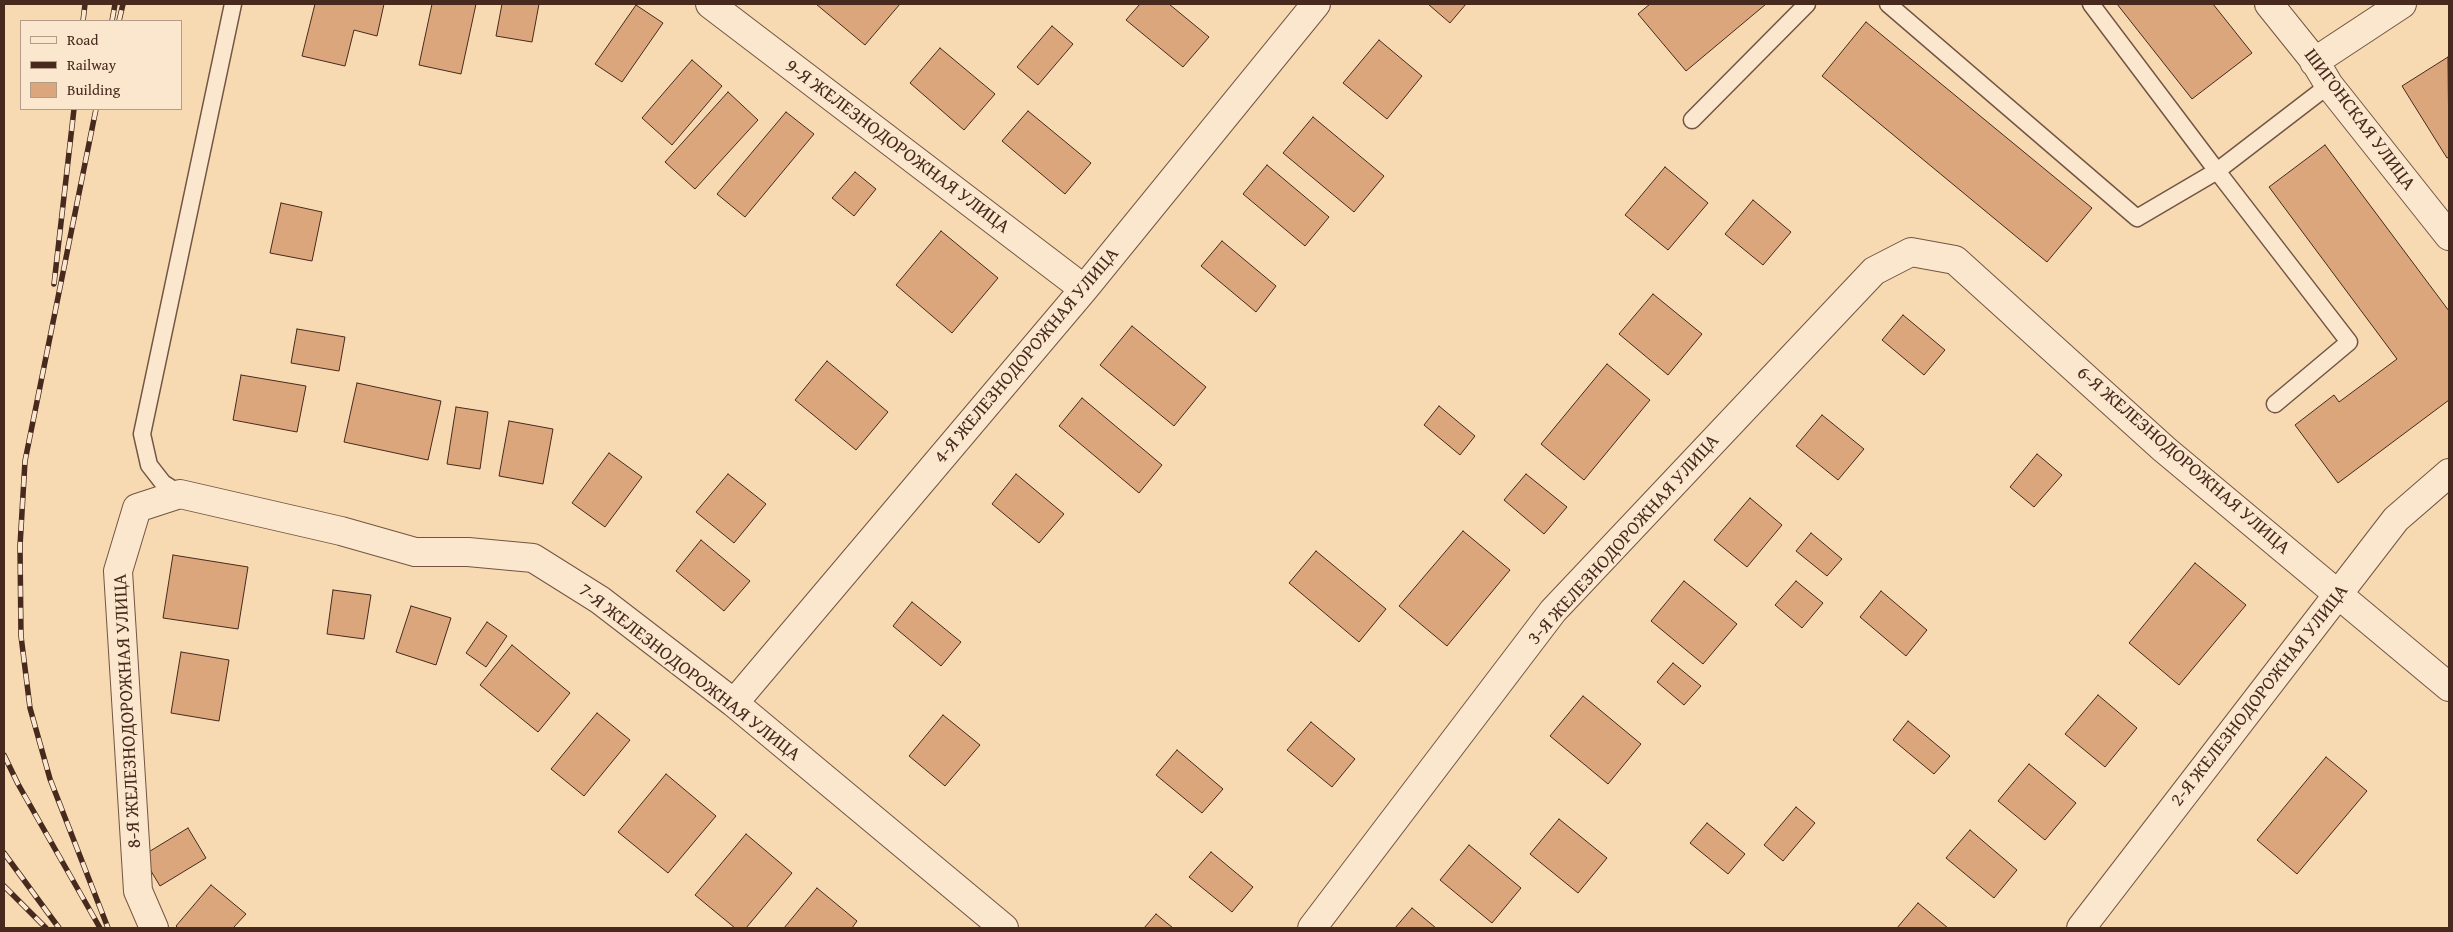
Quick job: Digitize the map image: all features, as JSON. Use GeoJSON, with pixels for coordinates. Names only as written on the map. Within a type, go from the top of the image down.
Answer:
{"type":"FeatureCollection","features":[{"type":"Feature","properties":{"kind":"street","name":"9-Я ЖЕЛЕЗНОДОРОЖНАЯ УЛИЦА"},"geometry":{"type":"LineString","coordinates":[[710,4],[1084,290]]}},
{"type":"Feature","properties":{"kind":"street","name":"4-Я ЖЕЛЕЗНОДОРОЖНАЯ УЛИЦА"},"geometry":{"type":"LineString","coordinates":[[734,703],[1084,290],[1316,4]]}},
{"type":"Feature","properties":{"kind":"street","name":"ШИГОНСКАЯ УЛИЦА"},"geometry":{"type":"LineString","coordinates":[[2269,4],[2314,62],[2329,85],[2449,236]]}},
{"type":"Feature","properties":{"kind":"street"},"geometry":{"type":"LineString","coordinates":[[2314,62],[2402,4]]}},
{"type":"Feature","properties":{"kind":"street","name":"6-Я ЖЕЛЕЗНОДОРОЖНАЯ УЛИЦА"},"geometry":{"type":"LineString","coordinates":[[1911,252],[1956,260],[2164,449],[2449,687]]}},
{"type":"Feature","properties":{"kind":"street","name":"3-Я ЖЕЛЕЗНОДОРОЖНАЯ УЛИЦА"},"geometry":{"type":"LineString","coordinates":[[1312,928],[1553,611],[1874,271],[1911,252]]}},
{"type":"Feature","properties":{"kind":"street","name":"2-Я ЖЕЛЕЗНОДОРОЖНАЯ УЛИЦА"},"geometry":{"type":"LineString","coordinates":[[2081,928],[2396,519],[2448,476]]}},
{"type":"Feature","properties":{"kind":"street","name":"7-Я ЖЕЛЕЗНОДОРОЖНАЯ УЛИЦА"},"geometry":{"type":"LineString","coordinates":[[180,494],[341,531],[415,552],[468,552],[533,558],[600,600],[734,703],[1004,928]]}},
{"type":"Feature","properties":{"kind":"street","name":"8-Я ЖЕЛЕЗНОДОРОЖНАЯ УЛИЦА"},"geometry":{"type":"LineString","coordinates":[[154,928],[138,891],[118,571],[137,508],[180,494]]}},
{"type":"Feature","properties":{"kind":"lane"},"geometry":{"type":"LineString","coordinates":[[180,494],[163,483],[148,465],[142,434],[233,4]]}},
{"type":"Feature","properties":{"kind":"lane"},"geometry":{"type":"LineString","coordinates":[[1692,120],[1807,4]]}},
{"type":"Feature","properties":{"kind":"lane"},"geometry":{"type":"LineString","coordinates":[[1888,4],[2137,218],[2217,171],[2329,85]]}},
{"type":"Feature","properties":{"kind":"lane"},"geometry":{"type":"LineString","coordinates":[[2091,4],[2349,342],[2275,404]]}},
{"type":"Feature","properties":{"kind":"building"},"geometry":{"type":"Polygon","coordinates":[[[315,4],[384,4],[377,36],[354,30],[345,66],[302,56],[315,4]]]}},
{"type":"Feature","properties":{"kind":"building"},"geometry":{"type":"Polygon","coordinates":[[[432,4],[476,4],[461,74],[419,65],[432,4]]]}},
{"type":"Feature","properties":{"kind":"building"},"geometry":{"type":"Polygon","coordinates":[[[502,4],[539,4],[532,42],[496,36],[502,4]]]}},
{"type":"Feature","properties":{"kind":"building"},"geometry":{"type":"Polygon","coordinates":[[[816,4],[900,4],[865,45],[816,4]]]}},
{"type":"Feature","properties":{"kind":"building"},"geometry":{"type":"Polygon","coordinates":[[[1140,4],[1169,4],[1209,37],[1183,67],[1126,20],[1140,4]]]}},
{"type":"Feature","properties":{"kind":"building"},"geometry":{"type":"Polygon","coordinates":[[[1428,4],[1466,4],[1450,23],[1428,4]]]}},
{"type":"Feature","properties":{"kind":"building"},"geometry":{"type":"Polygon","coordinates":[[[1650,4],[1766,4],[1686,71],[1638,14],[1650,4]]]}},
{"type":"Feature","properties":{"kind":"building"},"geometry":{"type":"Polygon","coordinates":[[[2117,4],[2213,4],[2252,53],[2192,99],[2117,4]]]}},
{"type":"Feature","properties":{"kind":"building"},"geometry":{"type":"Polygon","coordinates":[[[636,5],[663,23],[622,82],[595,64],[636,5]]]}},
{"type":"Feature","properties":{"kind":"building"},"geometry":{"type":"Polygon","coordinates":[[[1866,22],[2092,208],[2047,262],[1822,76],[1866,22]]]}},
{"type":"Feature","properties":{"kind":"building"},"geometry":{"type":"Polygon","coordinates":[[[1052,26],[1073,44],[1038,85],[1017,67],[1052,26]]]}},
{"type":"Feature","properties":{"kind":"building"},"geometry":{"type":"Polygon","coordinates":[[[1379,40],[1422,76],[1387,119],[1343,83],[1379,40]]]}},
{"type":"Feature","properties":{"kind":"building"},"geometry":{"type":"Polygon","coordinates":[[[940,48],[995,94],[964,130],[910,83],[940,48]]]}},
{"type":"Feature","properties":{"kind":"building"},"geometry":{"type":"Polygon","coordinates":[[[2448,57],[2449,157],[2447,158],[2402,86],[2448,57]]]}},
{"type":"Feature","properties":{"kind":"building"},"geometry":{"type":"Polygon","coordinates":[[[692,60],[722,86],[672,145],[642,118],[692,60]]]}},
{"type":"Feature","properties":{"kind":"building"},"geometry":{"type":"Polygon","coordinates":[[[728,92],[758,120],[695,189],[665,162],[728,92]]]}},
{"type":"Feature","properties":{"kind":"building"},"geometry":{"type":"Polygon","coordinates":[[[1028,111],[1091,163],[1065,194],[1002,141],[1028,111]]]}},
{"type":"Feature","properties":{"kind":"building"},"geometry":{"type":"Polygon","coordinates":[[[786,112],[814,134],[745,217],[717,194],[786,112]]]}},
{"type":"Feature","properties":{"kind":"building"},"geometry":{"type":"Polygon","coordinates":[[[1313,117],[1384,176],[1354,212],[1283,153],[1313,117]]]}},
{"type":"Feature","properties":{"kind":"building"},"geometry":{"type":"Polygon","coordinates":[[[2325,145],[2449,311],[2449,400],[2338,483],[2295,425],[2334,395],[2339,402],[2397,359],[2269,187],[2325,145]]]}},
{"type":"Feature","properties":{"kind":"building"},"geometry":{"type":"Polygon","coordinates":[[[1267,165],[1329,217],[1305,246],[1243,194],[1267,165]]]}},
{"type":"Feature","properties":{"kind":"building"},"geometry":{"type":"Polygon","coordinates":[[[1665,167],[1708,203],[1668,250],[1625,215],[1665,167]]]}},
{"type":"Feature","properties":{"kind":"building"},"geometry":{"type":"Polygon","coordinates":[[[855,172],[876,189],[854,216],[832,198],[855,172]]]}},
{"type":"Feature","properties":{"kind":"building"},"geometry":{"type":"Polygon","coordinates":[[[1753,200],[1791,232],[1763,265],[1725,234],[1753,200]]]}},
{"type":"Feature","properties":{"kind":"building"},"geometry":{"type":"Polygon","coordinates":[[[281,203],[322,212],[312,261],[270,253],[281,203]]]}},
{"type":"Feature","properties":{"kind":"building"},"geometry":{"type":"Polygon","coordinates":[[[941,231],[998,278],[952,333],[896,285],[941,231]]]}},
{"type":"Feature","properties":{"kind":"building"},"geometry":{"type":"Polygon","coordinates":[[[1222,241],[1276,286],[1256,312],[1201,266],[1222,241]]]}},
{"type":"Feature","properties":{"kind":"building"},"geometry":{"type":"Polygon","coordinates":[[[1653,294],[1702,334],[1668,375],[1619,334],[1653,294]]]}},
{"type":"Feature","properties":{"kind":"building"},"geometry":{"type":"Polygon","coordinates":[[[1903,315],[1945,350],[1924,375],[1882,340],[1903,315]]]}},
{"type":"Feature","properties":{"kind":"building"},"geometry":{"type":"Polygon","coordinates":[[[1132,326],[1206,387],[1174,426],[1100,365],[1132,326]]]}},
{"type":"Feature","properties":{"kind":"building"},"geometry":{"type":"Polygon","coordinates":[[[297,329],[345,337],[339,371],[291,363],[297,329]]]}},
{"type":"Feature","properties":{"kind":"building"},"geometry":{"type":"Polygon","coordinates":[[[827,361],[888,412],[856,450],[795,400],[827,361]]]}},
{"type":"Feature","properties":{"kind":"building"},"geometry":{"type":"Polygon","coordinates":[[[1607,364],[1650,400],[1584,480],[1541,444],[1607,364]]]}},
{"type":"Feature","properties":{"kind":"building"},"geometry":{"type":"Polygon","coordinates":[[[241,375],[306,386],[297,432],[233,420],[241,375]]]}},
{"type":"Feature","properties":{"kind":"building"},"geometry":{"type":"Polygon","coordinates":[[[357,383],[441,401],[428,460],[344,442],[357,383]]]}},
{"type":"Feature","properties":{"kind":"building"},"geometry":{"type":"Polygon","coordinates":[[[1082,398],[1162,465],[1139,493],[1059,426],[1082,398]]]}},
{"type":"Feature","properties":{"kind":"building"},"geometry":{"type":"Polygon","coordinates":[[[1439,406],[1475,436],[1460,455],[1424,425],[1439,406]]]}},
{"type":"Feature","properties":{"kind":"building"},"geometry":{"type":"Polygon","coordinates":[[[456,407],[488,412],[480,469],[447,464],[456,407]]]}},
{"type":"Feature","properties":{"kind":"building"},"geometry":{"type":"Polygon","coordinates":[[[1822,415],[1864,449],[1838,480],[1796,446],[1822,415]]]}},
{"type":"Feature","properties":{"kind":"building"},"geometry":{"type":"Polygon","coordinates":[[[509,421],[553,429],[543,484],[499,476],[509,421]]]}},
{"type":"Feature","properties":{"kind":"building"},"geometry":{"type":"Polygon","coordinates":[[[609,453],[642,477],[605,527],[572,503],[609,453]]]}},
{"type":"Feature","properties":{"kind":"building"},"geometry":{"type":"Polygon","coordinates":[[[2037,454],[2062,475],[2034,507],[2010,487],[2037,454]]]}},
{"type":"Feature","properties":{"kind":"building"},"geometry":{"type":"Polygon","coordinates":[[[728,474],[766,504],[734,543],[696,512],[728,474]]]}},
{"type":"Feature","properties":{"kind":"building"},"geometry":{"type":"Polygon","coordinates":[[[1016,474],[1064,514],[1039,543],[992,504],[1016,474]]]}},
{"type":"Feature","properties":{"kind":"building"},"geometry":{"type":"Polygon","coordinates":[[[1526,474],[1567,507],[1544,534],[1504,500],[1526,474]]]}},
{"type":"Feature","properties":{"kind":"building"},"geometry":{"type":"Polygon","coordinates":[[[1750,498],[1782,525],[1747,567],[1714,540],[1750,498]]]}},
{"type":"Feature","properties":{"kind":"building"},"geometry":{"type":"Polygon","coordinates":[[[1463,531],[1510,570],[1447,646],[1399,606],[1463,531]]]}},
{"type":"Feature","properties":{"kind":"building"},"geometry":{"type":"Polygon","coordinates":[[[1811,533],[1842,559],[1827,576],[1796,551],[1811,533]]]}},
{"type":"Feature","properties":{"kind":"building"},"geometry":{"type":"Polygon","coordinates":[[[701,540],[750,581],[724,611],[676,571],[701,540]]]}},
{"type":"Feature","properties":{"kind":"building"},"geometry":{"type":"Polygon","coordinates":[[[1316,551],[1386,609],[1359,642],[1289,583],[1316,551]]]}},
{"type":"Feature","properties":{"kind":"building"},"geometry":{"type":"Polygon","coordinates":[[[173,555],[248,567],[238,629],[163,618],[173,555]]]}},
{"type":"Feature","properties":{"kind":"building"},"geometry":{"type":"Polygon","coordinates":[[[2195,563],[2246,605],[2179,685],[2129,643],[2195,563]]]}},
{"type":"Feature","properties":{"kind":"building"},"geometry":{"type":"Polygon","coordinates":[[[1684,581],[1737,624],[1703,664],[1651,621],[1684,581]]]}},
{"type":"Feature","properties":{"kind":"building"},"geometry":{"type":"Polygon","coordinates":[[[1796,581],[1823,603],[1802,628],[1775,605],[1796,581]]]}},
{"type":"Feature","properties":{"kind":"building"},"geometry":{"type":"Polygon","coordinates":[[[333,590],[371,595],[364,639],[327,634],[333,590]]]}},
{"type":"Feature","properties":{"kind":"building"},"geometry":{"type":"Polygon","coordinates":[[[1881,591],[1927,630],[1906,656],[1860,617],[1881,591]]]}},
{"type":"Feature","properties":{"kind":"building"},"geometry":{"type":"Polygon","coordinates":[[[912,602],[961,642],[941,666],[893,626],[912,602]]]}},
{"type":"Feature","properties":{"kind":"building"},"geometry":{"type":"Polygon","coordinates":[[[411,606],[451,618],[436,665],[396,652],[411,606]]]}},
{"type":"Feature","properties":{"kind":"building"},"geometry":{"type":"Polygon","coordinates":[[[487,622],[507,636],[486,667],[466,653],[487,622]]]}},
{"type":"Feature","properties":{"kind":"building"},"geometry":{"type":"Polygon","coordinates":[[[512,645],[570,693],[538,732],[480,685],[512,645]]]}},
{"type":"Feature","properties":{"kind":"building"},"geometry":{"type":"Polygon","coordinates":[[[181,652],[229,660],[219,721],[171,713],[181,652]]]}},
{"type":"Feature","properties":{"kind":"building"},"geometry":{"type":"Polygon","coordinates":[[[1673,663],[1701,686],[1684,705],[1657,682],[1673,663]]]}},
{"type":"Feature","properties":{"kind":"building"},"geometry":{"type":"Polygon","coordinates":[[[2098,695],[2137,728],[2105,767],[2065,734],[2098,695]]]}},
{"type":"Feature","properties":{"kind":"building"},"geometry":{"type":"Polygon","coordinates":[[[1583,696],[1641,744],[1608,784],[1550,736],[1583,696]]]}},
{"type":"Feature","properties":{"kind":"building"},"geometry":{"type":"Polygon","coordinates":[[[597,713],[630,740],[584,796],[551,769],[597,713]]]}},
{"type":"Feature","properties":{"kind":"building"},"geometry":{"type":"Polygon","coordinates":[[[943,715],[980,745],[945,786],[909,756],[943,715]]]}},
{"type":"Feature","properties":{"kind":"building"},"geometry":{"type":"Polygon","coordinates":[[[1908,721],[1950,756],[1934,774],[1893,740],[1908,721]]]}},
{"type":"Feature","properties":{"kind":"building"},"geometry":{"type":"Polygon","coordinates":[[[1311,722],[1355,759],[1332,787],[1287,750],[1311,722]]]}},
{"type":"Feature","properties":{"kind":"building"},"geometry":{"type":"Polygon","coordinates":[[[1177,750],[1223,789],[1202,813],[1156,775],[1177,750]]]}},
{"type":"Feature","properties":{"kind":"building"},"geometry":{"type":"Polygon","coordinates":[[[2326,757],[2367,791],[2297,874],[2257,840],[2326,757]]]}},
{"type":"Feature","properties":{"kind":"building"},"geometry":{"type":"Polygon","coordinates":[[[2029,764],[2076,803],[2045,840],[1998,801],[2029,764]]]}},
{"type":"Feature","properties":{"kind":"building"},"geometry":{"type":"Polygon","coordinates":[[[666,774],[716,816],[668,873],[618,832],[666,774]]]}},
{"type":"Feature","properties":{"kind":"building"},"geometry":{"type":"Polygon","coordinates":[[[1796,807],[1815,823],[1783,861],[1764,845],[1796,807]]]}},
{"type":"Feature","properties":{"kind":"building"},"geometry":{"type":"Polygon","coordinates":[[[1559,819],[1607,858],[1578,893],[1530,854],[1559,819]]]}},
{"type":"Feature","properties":{"kind":"building"},"geometry":{"type":"Polygon","coordinates":[[[1707,823],[1745,854],[1728,874],[1690,843],[1707,823]]]}},
{"type":"Feature","properties":{"kind":"building"},"geometry":{"type":"Polygon","coordinates":[[[188,828],[206,858],[160,886],[142,856],[188,828]]]}},
{"type":"Feature","properties":{"kind":"building"},"geometry":{"type":"Polygon","coordinates":[[[1970,830],[2017,870],[1994,898],[1946,858],[1970,830]]]}},
{"type":"Feature","properties":{"kind":"building"},"geometry":{"type":"Polygon","coordinates":[[[746,834],[792,873],[746,928],[735,928],[695,895],[746,834]]]}},
{"type":"Feature","properties":{"kind":"building"},"geometry":{"type":"Polygon","coordinates":[[[1469,845],[1521,888],[1492,923],[1440,880],[1469,845]]]}},
{"type":"Feature","properties":{"kind":"building"},"geometry":{"type":"Polygon","coordinates":[[[1211,852],[1253,887],[1232,912],[1189,877],[1211,852]]]}},
{"type":"Feature","properties":{"kind":"building"},"geometry":{"type":"Polygon","coordinates":[[[211,885],[246,914],[233,928],[178,928],[176,926],[211,885]]]}},
{"type":"Feature","properties":{"kind":"building"},"geometry":{"type":"Polygon","coordinates":[[[817,888],[857,921],[852,928],[784,928],[817,888]]]}},
{"type":"Feature","properties":{"kind":"building"},"geometry":{"type":"Polygon","coordinates":[[[1918,903],[1948,928],[1897,928],[1918,903]]]}},
{"type":"Feature","properties":{"kind":"building"},"geometry":{"type":"Polygon","coordinates":[[[1412,908],[1436,928],[1395,928],[1412,908]]]}},
{"type":"Feature","properties":{"kind":"building"},"geometry":{"type":"Polygon","coordinates":[[[1156,914],[1173,928],[1144,928],[1156,914]]]}},
{"type":"Feature","properties":{"kind":"railway"},"geometry":{"type":"LineString","coordinates":[[83,20],[85,4]]}},
{"type":"Feature","properties":{"kind":"railway"},"geometry":{"type":"LineString","coordinates":[[112,20],[115,4]]}},
{"type":"Feature","properties":{"kind":"railway"},"geometry":{"type":"LineString","coordinates":[[119,20],[123,4]]}},
{"type":"Feature","properties":{"kind":"railway"},"geometry":{"type":"LineString","coordinates":[[54,284],[74,110]]}},
{"type":"Feature","properties":{"kind":"railway"},"geometry":{"type":"LineString","coordinates":[[96,110],[25,461],[20,546],[21,636],[30,708],[50,779],[108,928]]}},
{"type":"Feature","properties":{"kind":"railway"},"geometry":{"type":"LineString","coordinates":[[4,755],[18,784],[100,928]]}},
{"type":"Feature","properties":{"kind":"railway"},"geometry":{"type":"LineString","coordinates":[[4,853],[59,928]]}},
{"type":"Feature","properties":{"kind":"railway"},"geometry":{"type":"LineString","coordinates":[[4,886],[46,928]]}}]}
